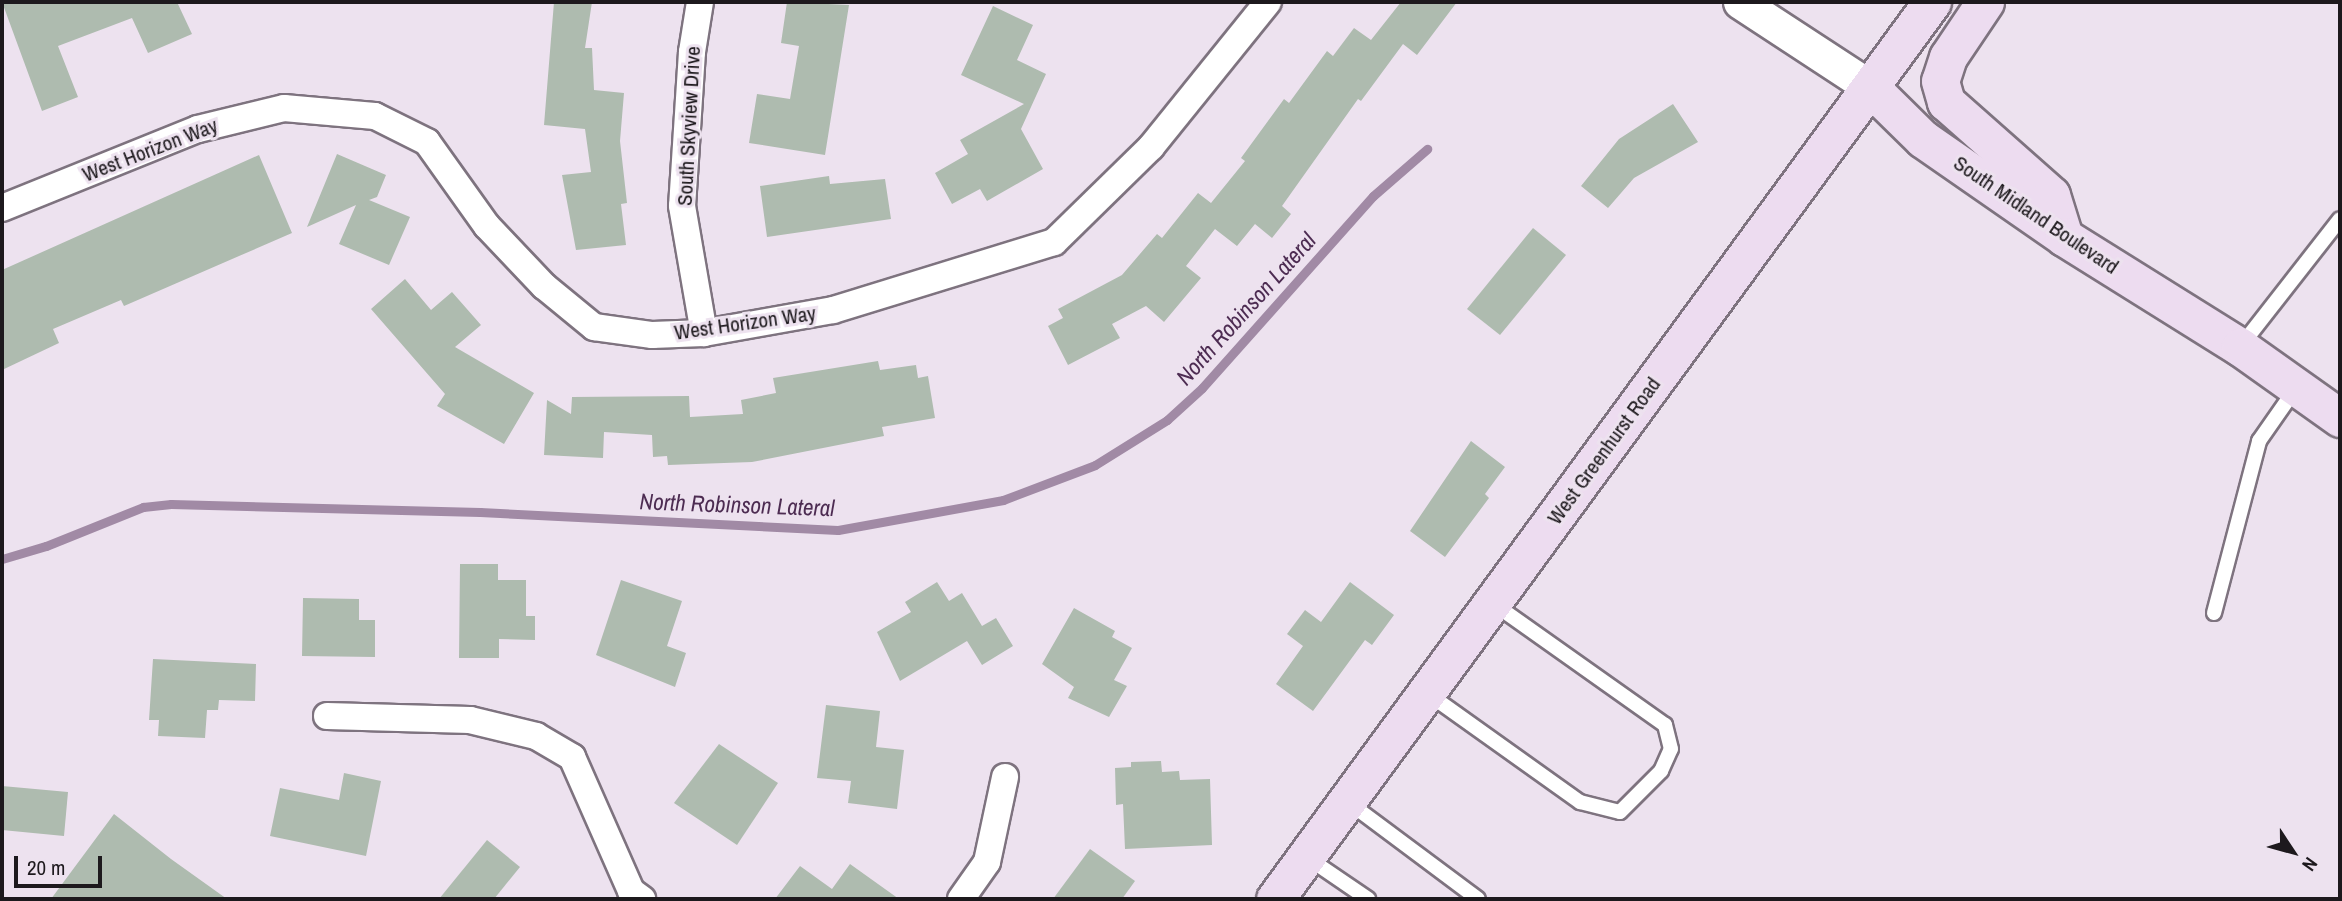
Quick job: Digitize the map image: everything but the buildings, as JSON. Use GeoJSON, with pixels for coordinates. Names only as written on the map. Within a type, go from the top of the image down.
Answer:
{"type":"FeatureCollection","features":[{"type":"Feature","properties":{"kind":"main road","name":"West Greenhurst Road"},"geometry":{"type":"LineString","coordinates":[[1275,899],[1932,2]]}},
{"type":"Feature","properties":{"kind":"main road"},"geometry":{"type":"LineString","coordinates":[[1985,2],[1948,57],[1940,81],[1946,102],[2051,195],[2064,237]]}},
{"type":"Feature","properties":{"kind":"main road","name":"South Midland Boulevard"},"geometry":{"type":"LineString","coordinates":[[1870,87],[1923,139],[2064,237],[2239,346],[2340,418]]}},
{"type":"Feature","properties":{"kind":"street","name":"South Skyview Drive"},"geometry":{"type":"LineString","coordinates":[[700,2],[692,52],[682,206],[704,333]]}},
{"type":"Feature","properties":{"kind":"street","name":"West Horizon Way"},"geometry":{"type":"LineString","coordinates":[[2,208],[198,129],[284,108],[374,116],[427,142],[487,226],[544,286],[594,327],[652,335],[704,333],[833,310],[1054,242],[1151,147],[1268,2]]}},
{"type":"Feature","properties":{"kind":"street","name":"South Midland Boulevard"},"geometry":{"type":"LineString","coordinates":[[1740,2],[1870,87]]}},
{"type":"Feature","properties":{"kind":"street"},"geometry":{"type":"LineString","coordinates":[[327,716],[470,720],[536,736],[572,757],[631,891],[642,899]]}},
{"type":"Feature","properties":{"kind":"street"},"geometry":{"type":"LineString","coordinates":[[961,899],[987,862],[1004,777]]}},
{"type":"Feature","properties":{"kind":"lane"},"geometry":{"type":"LineString","coordinates":[[2239,346],[2340,219]]}},
{"type":"Feature","properties":{"kind":"lane"},"geometry":{"type":"LineString","coordinates":[[2214,613],[2259,441],[2297,387]]}},
{"type":"Feature","properties":{"kind":"lane"},"geometry":{"type":"LineString","coordinates":[[1427,693],[1580,802],[1620,813],[1661,771],[1671,750],[1665,725],[1492,604]]}},
{"type":"Feature","properties":{"kind":"lane"},"geometry":{"type":"LineString","coordinates":[[1347,801],[1478,899]]}},
{"type":"Feature","properties":{"kind":"lane"},"geometry":{"type":"LineString","coordinates":[[1307,857],[1368,899]]}},
{"type":"Feature","properties":{"kind":"waterway","name":"North Robinson Lateral"},"geometry":{"type":"LineString","coordinates":[[2,559],[46,546],[143,507],[171,504],[480,512],[838,530],[1003,500],[1095,465],[1167,420],[1202,388],[1373,196],[1427,149]]}}]}
